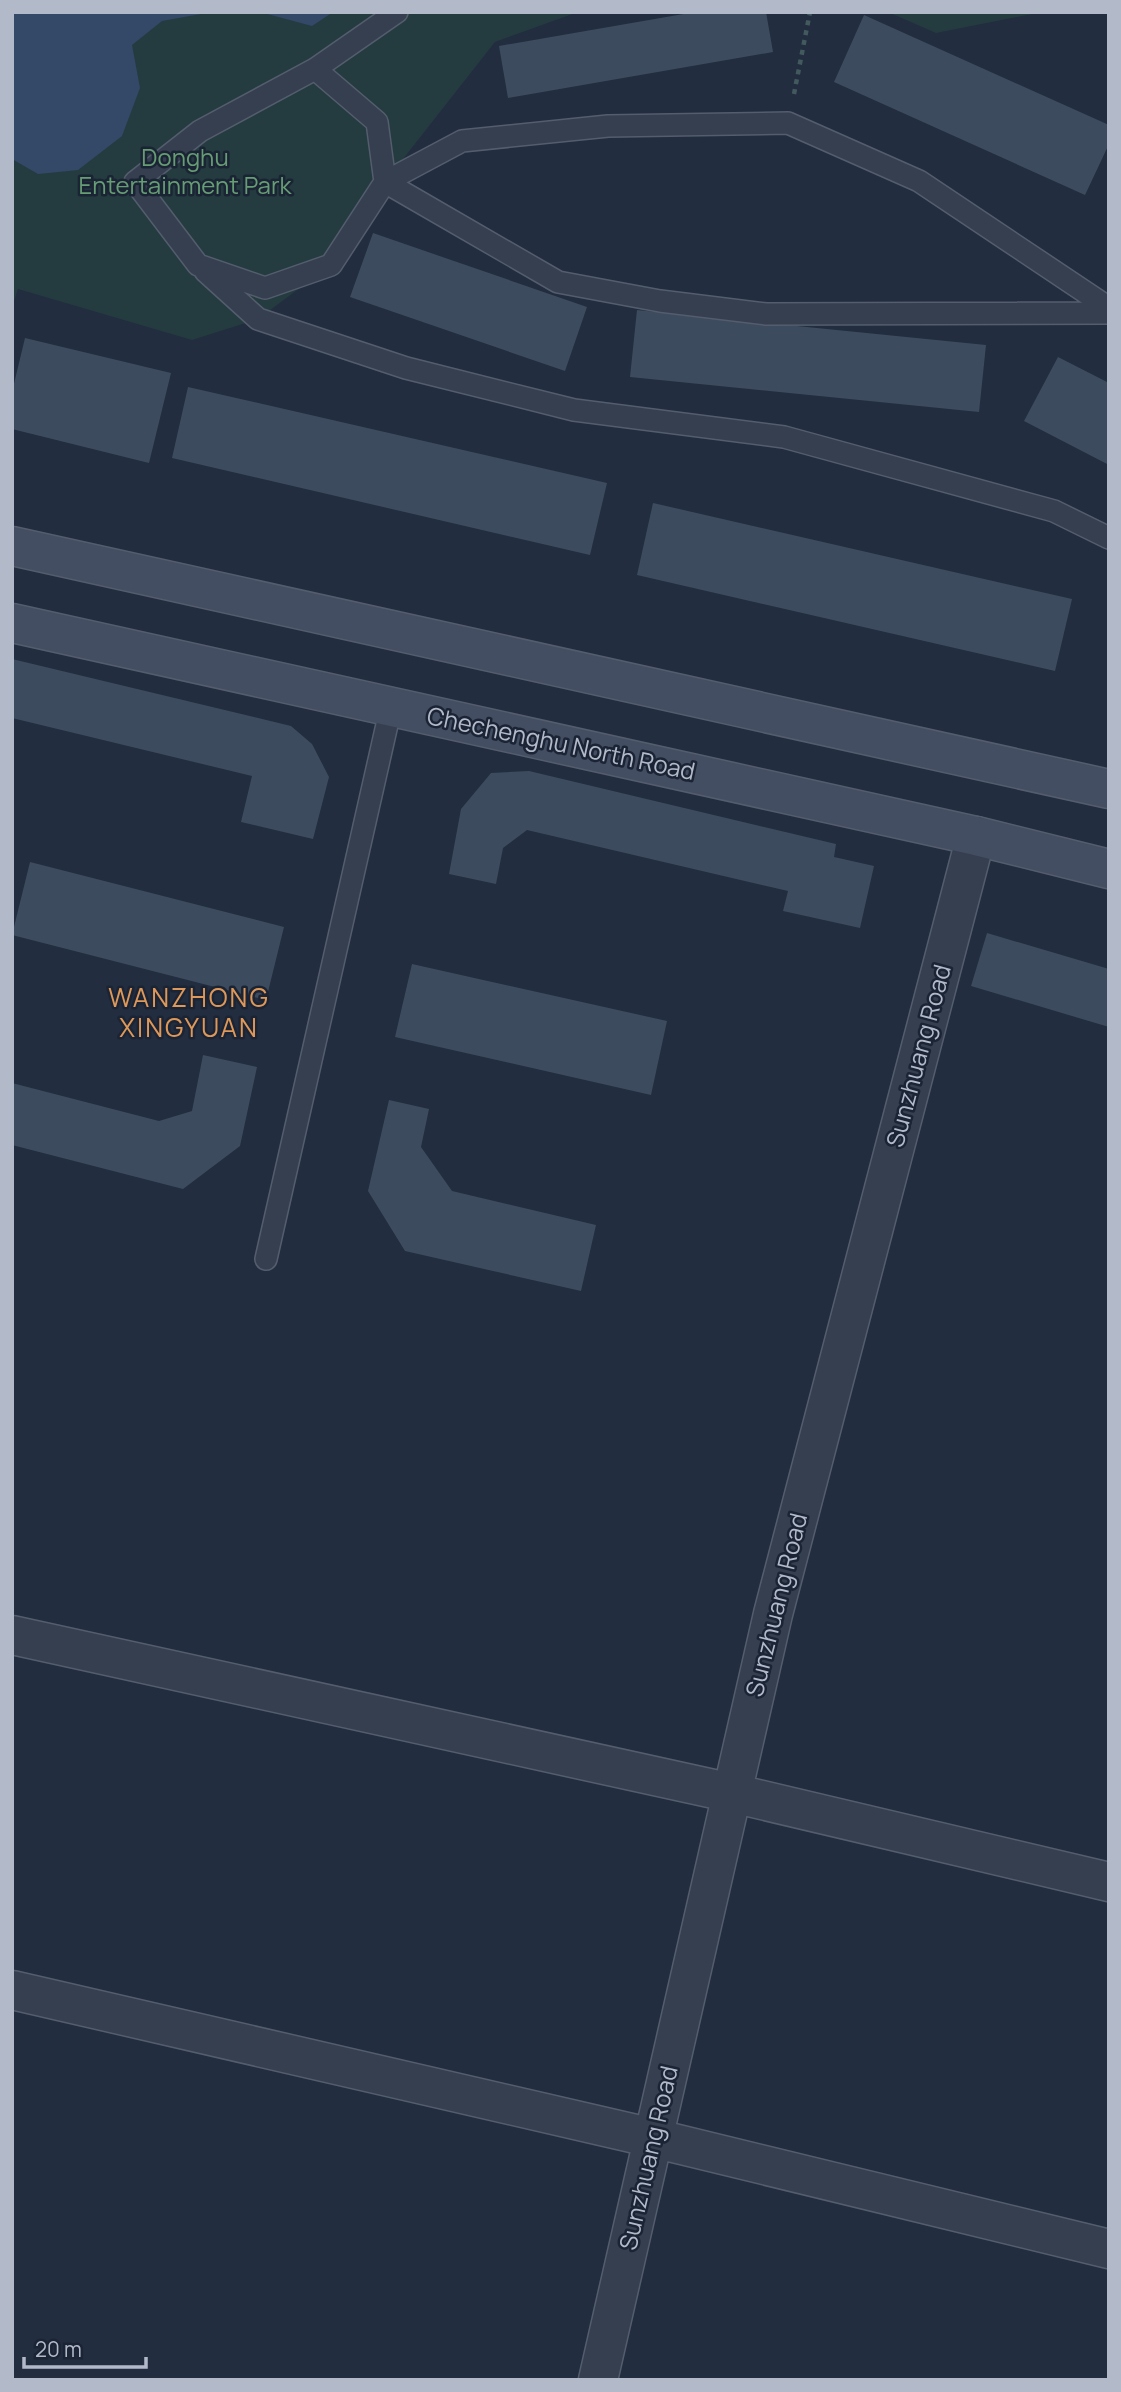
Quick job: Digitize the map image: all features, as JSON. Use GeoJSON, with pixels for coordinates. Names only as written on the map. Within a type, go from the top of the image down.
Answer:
{"type":"FeatureCollection","features":[{"type":"Feature","properties":{"kind":"main road"},"geometry":{"type":"LineString","coordinates":[[12,546],[1109,789]]}},
{"type":"Feature","properties":{"kind":"main road","name":"Chechenghu North Road"},"geometry":{"type":"LineString","coordinates":[[12,623],[976,836],[1109,869]]}},
{"type":"Feature","properties":{"kind":"street","name":"Sunzhuang Road"},"geometry":{"type":"LineString","coordinates":[[598,2380],[774,1614],[976,836]]}},
{"type":"Feature","properties":{"kind":"street"},"geometry":{"type":"LineString","coordinates":[[12,1635],[732,1793],[1109,1882]]}},
{"type":"Feature","properties":{"kind":"street"},"geometry":{"type":"LineString","coordinates":[[12,1990],[653,2138],[1109,2249]]}},
{"type":"Feature","properties":{"kind":"lane"},"geometry":{"type":"LineString","coordinates":[[397,12],[315,69],[200,131],[135,182],[198,265],[258,318],[406,368],[574,410],[785,437],[1054,511],[1109,538]]}},
{"type":"Feature","properties":{"kind":"lane"},"geometry":{"type":"LineString","coordinates":[[315,69],[377,122],[385,181]]}},
{"type":"Feature","properties":{"kind":"lane"},"geometry":{"type":"LineString","coordinates":[[198,265],[265,288],[331,265],[385,181],[462,141],[608,127],[789,123],[919,181],[1109,310]]}},
{"type":"Feature","properties":{"kind":"lane"},"geometry":{"type":"LineString","coordinates":[[385,181],[558,282],[647,299],[766,314],[1109,310]]}},
{"type":"Feature","properties":{"kind":"lane"},"geometry":{"type":"LineString","coordinates":[[266,1259],[391,707]]}},
{"type":"Feature","properties":{"kind":"path"},"geometry":{"type":"LineString","coordinates":[[789,123],[810,12]]}},
{"type":"Feature","properties":{"kind":"green space","name":"Donghu Entertainment Park"},"geometry":{"type":"Polygon","coordinates":[[[12,12],[578,12],[495,42],[385,182],[331,265],[258,319],[192,340],[18,289],[12,307],[12,12]]]}},
{"type":"Feature","properties":{"kind":"green space"},"geometry":{"type":"Polygon","coordinates":[[[888,12],[1042,12],[936,33],[888,12]]]}},
{"type":"Feature","properties":{"kind":"water"},"geometry":{"type":"Polygon","coordinates":[[[12,12],[212,12],[162,21],[132,45],[140,88],[122,136],[78,170],[38,174],[12,159],[12,12]]]}},
{"type":"Feature","properties":{"kind":"water"},"geometry":{"type":"Polygon","coordinates":[[[260,12],[333,12],[312,26],[260,12]]]}},
{"type":"Feature","properties":{"kind":"building"},"geometry":{"type":"Polygon","coordinates":[[[695,12],[766,12],[773,52],[508,98],[499,46],[695,12]]]}},
{"type":"Feature","properties":{"kind":"building"},"geometry":{"type":"Polygon","coordinates":[[[864,15],[1109,125],[1109,144],[1085,195],[834,82],[864,15]]]}},
{"type":"Feature","properties":{"kind":"building"},"geometry":{"type":"Polygon","coordinates":[[[373,233],[587,307],[565,371],[350,297],[373,233]]]}},
{"type":"Feature","properties":{"kind":"building"},"geometry":{"type":"Polygon","coordinates":[[[637,310],[986,345],[979,412],[630,377],[637,310]]]}},
{"type":"Feature","properties":{"kind":"building"},"geometry":{"type":"Polygon","coordinates":[[[25,338],[171,373],[149,463],[12,429],[12,392],[25,338]]]}},
{"type":"Feature","properties":{"kind":"building"},"geometry":{"type":"Polygon","coordinates":[[[1058,357],[1109,383],[1109,465],[1024,421],[1058,357]]]}},
{"type":"Feature","properties":{"kind":"building"},"geometry":{"type":"Polygon","coordinates":[[[188,387],[607,483],[590,555],[172,458],[188,387]]]}},
{"type":"Feature","properties":{"kind":"building"},"geometry":{"type":"Polygon","coordinates":[[[653,503],[1072,599],[1055,671],[637,575],[653,503]]]}},
{"type":"Feature","properties":{"kind":"building"},"geometry":{"type":"Polygon","coordinates":[[[12,659],[291,726],[312,744],[329,777],[313,839],[241,822],[252,776],[12,718],[12,659]]]}},
{"type":"Feature","properties":{"kind":"building"},"geometry":{"type":"Polygon","coordinates":[[[529,771],[836,844],[834,857],[874,866],[860,928],[783,911],[788,891],[527,830],[503,848],[496,884],[449,874],[461,809],[491,773],[529,771]]]}},
{"type":"Feature","properties":{"kind":"building"},"geometry":{"type":"Polygon","coordinates":[[[30,862],[284,927],[266,1000],[12,935],[30,862]]]}},
{"type":"Feature","properties":{"kind":"building"},"geometry":{"type":"Polygon","coordinates":[[[987,933],[1109,969],[1109,1027],[971,986],[987,933]]]}},
{"type":"Feature","properties":{"kind":"building"},"geometry":{"type":"Polygon","coordinates":[[[412,964],[667,1021],[651,1095],[395,1037],[412,964]]]}},
{"type":"Feature","properties":{"kind":"building"},"geometry":{"type":"Polygon","coordinates":[[[203,1055],[257,1067],[240,1146],[183,1189],[12,1145],[12,1083],[159,1121],[192,1111],[203,1055]]]}},
{"type":"Feature","properties":{"kind":"building"},"geometry":{"type":"Polygon","coordinates":[[[389,1100],[429,1109],[421,1147],[452,1191],[596,1225],[581,1291],[405,1251],[368,1191],[389,1100]]]}},
{"type":"Feature","properties":{"kind":"district","name":"WANZHONG XINGYUAN"},"geometry":{"type":"Point","coordinates":[189,1013]}}]}
